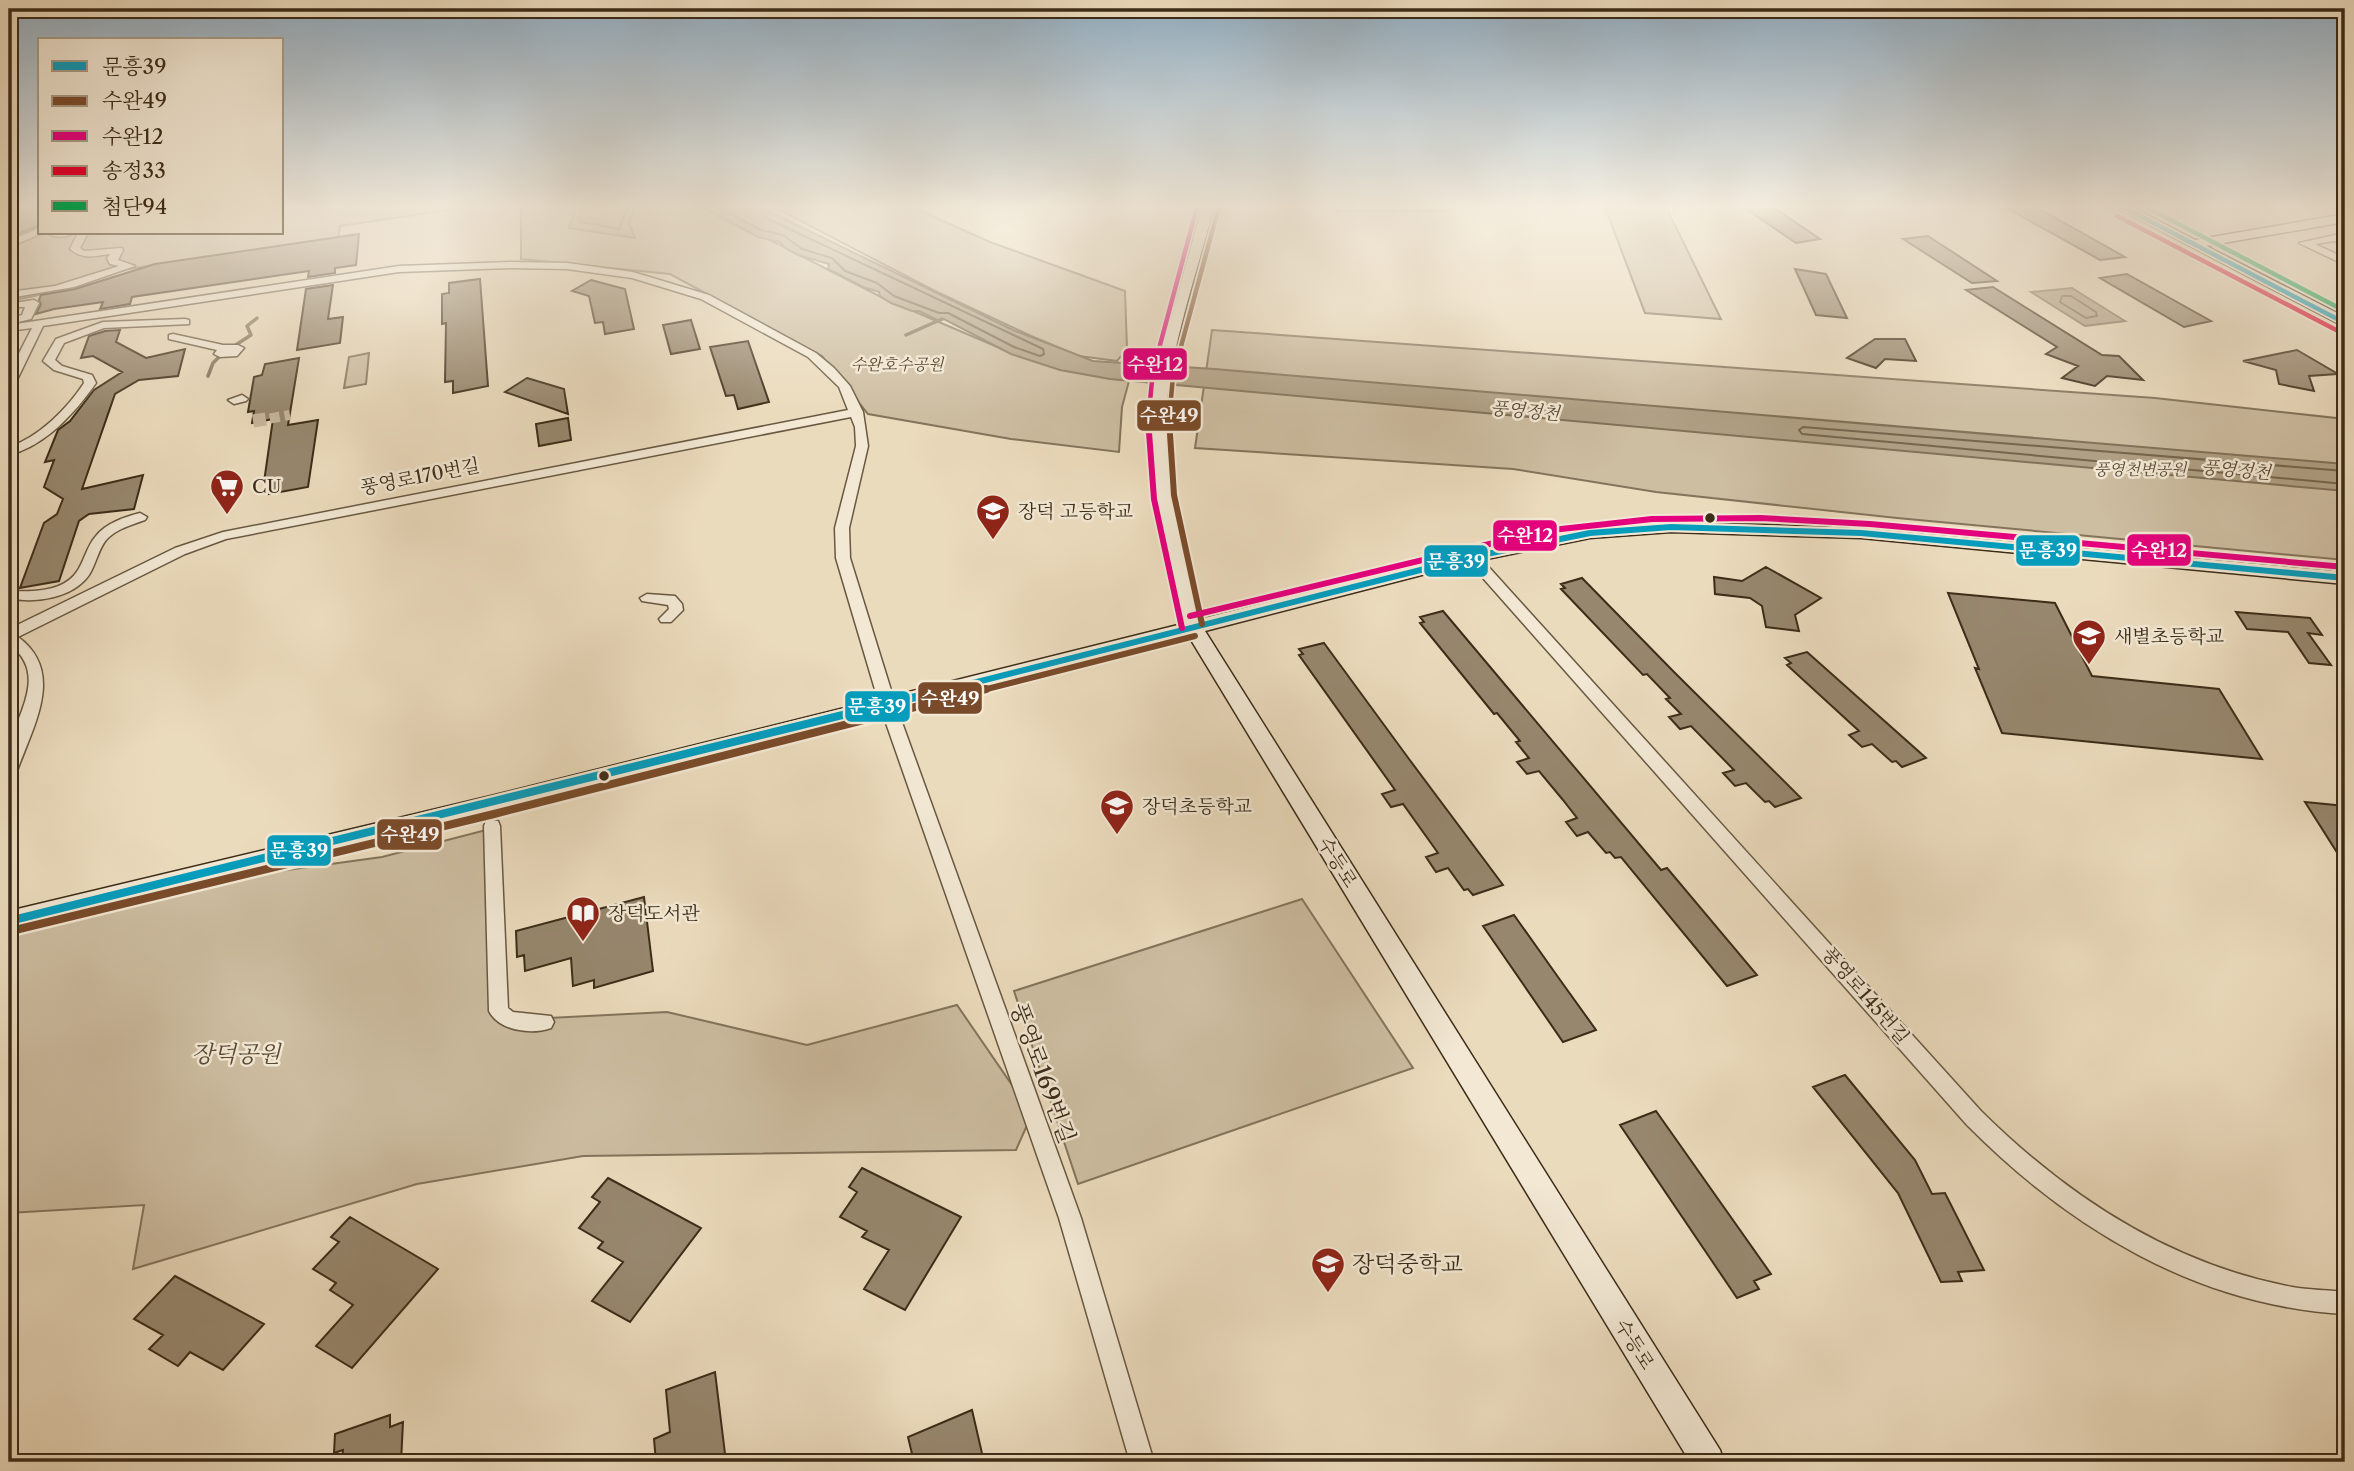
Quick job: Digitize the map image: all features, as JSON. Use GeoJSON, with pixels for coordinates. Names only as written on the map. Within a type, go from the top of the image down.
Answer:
{"type":"FeatureCollection","features":[{"type":"Feature","properties":{"kind":"main road","name":"수등로"},"geometry":{"type":"LineString","coordinates":[[1191,276],[1174,344],[1163,374],[1158,417],[1164,497],[1192,626],[1708,1462]]}},
{"type":"Feature","properties":{"kind":"main road"},"geometry":{"type":"LineString","coordinates":[[2254,276],[2345,323]]}},
{"type":"Feature","properties":{"kind":"main road"},"geometry":{"type":"LineString","coordinates":[[9,922],[1472,557],[1590,533],[1671,527],[1861,533],[2345,578]]}},
{"type":"Feature","properties":{"kind":"street"},"geometry":{"type":"LineString","coordinates":[[9,295],[61,288],[100,276]]}},
{"type":"Feature","properties":{"kind":"street"},"geometry":{"type":"LineString","coordinates":[[9,328],[355,276]]}},
{"type":"Feature","properties":{"kind":"street"},"geometry":{"type":"LineString","coordinates":[[629,276],[660,282],[726,306],[812,355],[844,386],[857,412],[862,446],[842,528],[843,558],[887,703]]}},
{"type":"Feature","properties":{"kind":"street"},"geometry":{"type":"LineString","coordinates":[[9,306],[34,303],[27,317],[9,321]]}},
{"type":"Feature","properties":{"kind":"street"},"geometry":{"type":"LineString","coordinates":[[9,451],[19,449],[35,438],[84,393],[90,383],[88,377],[58,368],[49,361],[60,341],[103,325],[185,322]]}},
{"type":"Feature","properties":{"kind":"street"},"geometry":{"type":"LineString","coordinates":[[9,384],[13,367],[39,324]]}},
{"type":"Feature","properties":{"kind":"street"},"geometry":{"type":"LineString","coordinates":[[173,337],[250,357]]}},
{"type":"Feature","properties":{"kind":"street","name":"풍영로170번길"},"geometry":{"type":"LineString","coordinates":[[9,636],[180,551],[223,536],[857,412]]}},
{"type":"Feature","properties":{"kind":"street"},"geometry":{"type":"LineString","coordinates":[[9,589],[13,595],[32,597],[72,584],[84,572],[88,559],[102,536],[140,517]]}},
{"type":"Feature","properties":{"kind":"street","name":"풍영로145번길"},"geometry":{"type":"LineString","coordinates":[[1472,557],[1974,1118],[2026,1168],[2109,1226],[2193,1269],[2265,1294],[2301,1301],[2345,1303]]}},
{"type":"Feature","properties":{"kind":"street"},"geometry":{"type":"LineString","coordinates":[[647,598],[670,599],[675,604],[676,610],[666,619]]}},
{"type":"Feature","properties":{"kind":"street"},"geometry":{"type":"LineString","coordinates":[[9,636],[29,652],[36,676],[35,693],[9,771]]}},
{"type":"Feature","properties":{"kind":"street","name":"풍영로169번길"},"geometry":{"type":"LineString","coordinates":[[887,703],[1070,1219],[1142,1462]]}},
{"type":"Feature","properties":{"kind":"street"},"geometry":{"type":"LineString","coordinates":[[492,826],[499,1011],[509,1020],[544,1023]]}},
{"type":"Feature","properties":{"kind":"green space"},"geometry":{"type":"Polygon","coordinates":[[[9,276],[99,276],[35,296],[9,301],[9,276]]]}},
{"type":"Feature","properties":{"kind":"green space","name":"수완호수공원"},"geometry":{"type":"Polygon","coordinates":[[[673,276],[840,276],[885,299],[1002,349],[1129,381],[1122,407],[1119,452],[1011,439],[868,414],[822,356],[673,276]]]}},
{"type":"Feature","properties":{"kind":"green space"},"geometry":{"type":"Polygon","coordinates":[[[906,276],[1083,276],[1125,291],[1127,349],[1117,361],[1079,356],[906,276]]]}},
{"type":"Feature","properties":{"kind":"green space"},"geometry":{"type":"Polygon","coordinates":[[[1631,276],[1700,276],[1721,319],[1645,313],[1631,276]]]}},
{"type":"Feature","properties":{"kind":"green space","name":"풍영천변공원"},"geometry":{"type":"Polygon","coordinates":[[[1212,330],[2155,398],[2345,419],[2345,560],[1897,518],[1656,492],[1513,469],[1195,448],[1212,330]]]}},
{"type":"Feature","properties":{"kind":"green space"},"geometry":{"type":"Polygon","coordinates":[[[369,353],[366,384],[344,388],[349,357],[369,353]]]}},
{"type":"Feature","properties":{"kind":"green space","name":"장덕공원"},"geometry":{"type":"Polygon","coordinates":[[[486,830],[509,1020],[667,1012],[807,1045],[957,1005],[1032,1114],[1016,1150],[583,1156],[417,1184],[133,1269],[144,1205],[9,1213],[9,923],[185,884],[382,857],[486,830]]]}},
{"type":"Feature","properties":{"kind":"green space"},"geometry":{"type":"Polygon","coordinates":[[[1302,899],[1413,1068],[1078,1184],[1014,991],[1302,899]]]}},
{"type":"Feature","properties":{"kind":"water","name":"풍영정천"},"geometry":{"type":"Polygon","coordinates":[[[841,276],[901,276],[1013,330],[1093,361],[2345,464],[2345,491],[1110,379],[1060,370],[1011,354],[944,319],[939,321],[919,311],[891,303],[880,296],[879,292],[841,276]]]}},
{"type":"Feature","properties":{"kind":"water"},"geometry":{"type":"Polygon","coordinates":[[[2072,288],[2125,321],[2085,326],[2031,292],[2072,288]]]}},
{"type":"Feature","properties":{"kind":"building"},"geometry":{"type":"Polygon","coordinates":[[[118,276],[277,276],[132,297],[130,304],[100,309],[103,302],[36,314],[41,304],[41,295],[75,289],[118,276]]]}},
{"type":"Feature","properties":{"kind":"building"},"geometry":{"type":"Polygon","coordinates":[[[1798,276],[1827,276],[1847,318],[1816,315],[1798,276]]]}},
{"type":"Feature","properties":{"kind":"building"},"geometry":{"type":"Polygon","coordinates":[[[1960,276],[1989,276],[1997,281],[1972,283],[1960,276]]]}},
{"type":"Feature","properties":{"kind":"building"},"geometry":{"type":"Polygon","coordinates":[[[2130,276],[2211,321],[2184,327],[2100,278],[2130,276]]]}},
{"type":"Feature","properties":{"kind":"building"},"geometry":{"type":"Polygon","coordinates":[[[480,279],[488,386],[453,393],[453,381],[445,382],[446,323],[442,324],[442,294],[449,293],[449,283],[480,279]]]}},
{"type":"Feature","properties":{"kind":"building"},"geometry":{"type":"Polygon","coordinates":[[[591,280],[625,289],[634,329],[605,334],[603,322],[595,323],[589,296],[572,291],[591,280]]]}},
{"type":"Feature","properties":{"kind":"building"},"geometry":{"type":"Polygon","coordinates":[[[333,285],[328,319],[343,317],[340,343],[297,350],[306,289],[333,285]]]}},
{"type":"Feature","properties":{"kind":"building"},"geometry":{"type":"Polygon","coordinates":[[[1993,287],[2102,355],[2119,356],[2143,380],[2107,376],[2095,386],[2062,378],[2078,366],[2046,354],[2057,347],[1966,290],[1993,287]]]}},
{"type":"Feature","properties":{"kind":"building"},"geometry":{"type":"Polygon","coordinates":[[[691,320],[700,349],[671,354],[663,325],[691,320]]]}},
{"type":"Feature","properties":{"kind":"building"},"geometry":{"type":"Polygon","coordinates":[[[120,330],[116,342],[146,358],[185,349],[178,376],[139,380],[115,394],[82,489],[143,475],[134,509],[89,514],[79,521],[59,581],[20,588],[44,523],[57,514],[63,499],[44,487],[54,460],[45,462],[58,430],[70,421],[94,390],[122,372],[93,356],[81,358],[89,336],[120,330]]]}},
{"type":"Feature","properties":{"kind":"building"},"geometry":{"type":"Polygon","coordinates":[[[1875,339],[1905,339],[1916,361],[1885,359],[1876,368],[1847,358],[1875,339]]]}},
{"type":"Feature","properties":{"kind":"building"},"geometry":{"type":"Polygon","coordinates":[[[748,341],[769,402],[738,409],[734,395],[726,396],[710,347],[748,341]]]}},
{"type":"Feature","properties":{"kind":"building"},"geometry":{"type":"Polygon","coordinates":[[[2297,350],[2338,374],[2309,376],[2314,391],[2279,384],[2276,370],[2243,361],[2297,350]]]}},
{"type":"Feature","properties":{"kind":"building"},"geometry":{"type":"Polygon","coordinates":[[[299,358],[288,425],[318,420],[308,487],[269,494],[271,480],[264,482],[273,419],[252,423],[254,411],[248,412],[254,377],[262,375],[265,364],[299,358]]]}},
{"type":"Feature","properties":{"kind":"building"},"geometry":{"type":"Polygon","coordinates":[[[527,378],[564,389],[568,414],[505,392],[527,378]]]}},
{"type":"Feature","properties":{"kind":"building"},"geometry":{"type":"Polygon","coordinates":[[[568,418],[571,440],[539,446],[536,424],[568,418]]]}},
{"type":"Feature","properties":{"kind":"building"},"geometry":{"type":"Polygon","coordinates":[[[1766,567],[1821,598],[1795,615],[1799,631],[1766,627],[1762,606],[1750,598],[1715,594],[1714,577],[1742,581],[1766,567]]]}},
{"type":"Feature","properties":{"kind":"building"},"geometry":{"type":"Polygon","coordinates":[[[1582,578],[1801,798],[1775,807],[1769,801],[1765,802],[1746,783],[1735,786],[1723,773],[1734,770],[1691,726],[1680,729],[1669,717],[1681,714],[1666,699],[1670,698],[1647,674],[1643,675],[1561,589],[1565,588],[1561,584],[1582,578]]]}},
{"type":"Feature","properties":{"kind":"building","name":"새별초등학교"},"geometry":{"type":"Polygon","coordinates":[[[1948,593],[2055,603],[2092,676],[2219,689],[2262,759],[2002,733],[1948,593]]]}},
{"type":"Feature","properties":{"kind":"building"},"geometry":{"type":"Polygon","coordinates":[[[1443,611],[1661,870],[1667,868],[1757,975],[1727,986],[1621,857],[1615,858],[1610,852],[1606,853],[1588,832],[1577,836],[1566,822],[1577,818],[1539,771],[1527,774],[1517,762],[1529,758],[1516,742],[1520,741],[1497,713],[1494,714],[1420,623],[1424,622],[1420,617],[1443,611]]]}},
{"type":"Feature","properties":{"kind":"building"},"geometry":{"type":"Polygon","coordinates":[[[2236,612],[2310,618],[2322,635],[2308,633],[2331,665],[2309,663],[2288,632],[2247,629],[2236,612]]]}},
{"type":"Feature","properties":{"kind":"building"},"geometry":{"type":"Polygon","coordinates":[[[1324,643],[1503,885],[1473,895],[1468,889],[1464,890],[1448,868],[1436,872],[1426,857],[1438,853],[1403,804],[1391,807],[1382,794],[1395,790],[1299,655],[1303,654],[1299,649],[1324,643]]]}},
{"type":"Feature","properties":{"kind":"building"},"geometry":{"type":"Polygon","coordinates":[[[1807,652],[1926,758],[1902,767],[1896,761],[1892,762],[1872,744],[1862,747],[1849,735],[1859,731],[1787,665],[1791,663],[1785,658],[1807,652]]]}},
{"type":"Feature","properties":{"kind":"building"},"geometry":{"type":"Polygon","coordinates":[[[2305,802],[2345,806],[2345,865],[2305,802]]]}},
{"type":"Feature","properties":{"kind":"building","name":"장덕도서관"},"geometry":{"type":"Polygon","coordinates":[[[644,897],[653,971],[594,988],[594,980],[573,986],[571,958],[525,971],[524,955],[517,957],[516,931],[644,897]]]}},
{"type":"Feature","properties":{"kind":"building"},"geometry":{"type":"Polygon","coordinates":[[[1514,915],[1596,1030],[1563,1042],[1483,926],[1514,915]]]}},
{"type":"Feature","properties":{"kind":"building"},"geometry":{"type":"Polygon","coordinates":[[[1845,1075],[1915,1160],[1932,1194],[1945,1193],[1984,1270],[1958,1272],[1962,1281],[1941,1282],[1898,1193],[1813,1087],[1845,1075]]]}},
{"type":"Feature","properties":{"kind":"building"},"geometry":{"type":"Polygon","coordinates":[[[1656,1111],[1771,1274],[1754,1281],[1759,1289],[1737,1298],[1620,1125],[1656,1111]]]}},
{"type":"Feature","properties":{"kind":"building"},"geometry":{"type":"Polygon","coordinates":[[[862,1168],[961,1217],[905,1310],[864,1289],[889,1250],[862,1237],[867,1231],[840,1217],[857,1192],[849,1187],[862,1168]]]}},
{"type":"Feature","properties":{"kind":"building"},"geometry":{"type":"Polygon","coordinates":[[[608,1178],[701,1228],[630,1322],[592,1301],[623,1262],[598,1248],[603,1242],[579,1228],[600,1202],[592,1197],[608,1178]]]}},
{"type":"Feature","properties":{"kind":"building"},"geometry":{"type":"Polygon","coordinates":[[[350,1217],[438,1269],[352,1368],[316,1346],[353,1305],[330,1290],[336,1283],[313,1269],[339,1242],[331,1237],[350,1217]]]}},
{"type":"Feature","properties":{"kind":"building"},"geometry":{"type":"Polygon","coordinates":[[[175,1276],[264,1324],[223,1370],[190,1352],[178,1366],[149,1349],[163,1335],[134,1319],[175,1276]]]}},
{"type":"Feature","properties":{"kind":"building"},"geometry":{"type":"Polygon","coordinates":[[[715,1372],[726,1462],[656,1462],[654,1439],[670,1432],[666,1390],[715,1372]]]}},
{"type":"Feature","properties":{"kind":"building"},"geometry":{"type":"Polygon","coordinates":[[[972,1410],[984,1462],[914,1462],[908,1437],[972,1410]]]}},
{"type":"Feature","properties":{"kind":"building"},"geometry":{"type":"Polygon","coordinates":[[[390,1415],[390,1427],[403,1422],[401,1462],[342,1462],[343,1450],[334,1453],[335,1434],[390,1415]]]}},
{"type":"Feature","properties":{"kind":"waterway"},"geometry":{"type":"LineString","coordinates":[[234,346],[251,335],[247,326],[257,318]]}},
{"type":"Feature","properties":{"kind":"waterway"},"geometry":{"type":"LineString","coordinates":[[906,335],[942,319]]}},
{"type":"Feature","properties":{"kind":"waterway"},"geometry":{"type":"LineString","coordinates":[[208,376],[213,363],[220,356],[216,353]]}},
{"type":"Feature","properties":{"kind":"tunnel"},"geometry":{"type":"LineString","coordinates":[[255,421],[290,415]]}},
{"type":"Feature","properties":{"kind":"tunnel"},"geometry":{"type":"LineString","coordinates":[[253,421],[266,419]]}},
{"type":"Feature","properties":{"kind":"transit line","name":"수완12"},"geometry":{"type":"LineString","coordinates":[[1179,276],[1153,371],[1148,417],[1154,499],[1182,628]]}},
{"type":"Feature","properties":{"kind":"transit line","name":"수완49"},"geometry":{"type":"LineString","coordinates":[[1200,276],[1173,376],[1169,417],[1174,495],[1202,624]]}},
{"type":"Feature","properties":{"kind":"transit line","name":"송정33"},"geometry":{"type":"LineString","coordinates":[[2232,276],[2340,332]]}},
{"type":"Feature","properties":{"kind":"transit line","name":"문흥39"},"geometry":{"type":"LineString","coordinates":[[2254,276],[2345,323]]}},
{"type":"Feature","properties":{"kind":"transit line","name":"첨단94"},"geometry":{"type":"LineString","coordinates":[[2277,276],[2345,311]]}},
{"type":"Feature","properties":{"kind":"transit line","name":"수완12"},"geometry":{"type":"LineString","coordinates":[[1190,616],[1543,531],[1652,519],[1761,518],[1870,524],[2345,567]]}},
{"type":"Feature","properties":{"kind":"transit line","name":"문흥39"},"geometry":{"type":"LineString","coordinates":[[9,921],[491,804],[1472,557],[1590,533],[1671,527],[1861,533],[2345,578]]}},
{"type":"Feature","properties":{"kind":"transit line","name":"수완49"},"geometry":{"type":"LineString","coordinates":[[11,931],[494,814],[1195,636]]}},
{"type":"Feature","properties":{"kind":"place","name":"CU"},"geometry":{"type":"Point","coordinates":[227,516]}},
{"type":"Feature","properties":{"kind":"place","name":"장덕 고등학교"},"geometry":{"type":"Point","coordinates":[993,541]}},
{"type":"Feature","properties":{"kind":"place","name":"새별초등학교"},"geometry":{"type":"Point","coordinates":[2089,666]}},
{"type":"Feature","properties":{"kind":"place","name":"장덕초등학교"},"geometry":{"type":"Point","coordinates":[1117,836]}},
{"type":"Feature","properties":{"kind":"place","name":"장덕도서관"},"geometry":{"type":"Point","coordinates":[583,943]}},
{"type":"Feature","properties":{"kind":"place","name":"장덕중학교"},"geometry":{"type":"Point","coordinates":[1328,1294]}}]}
